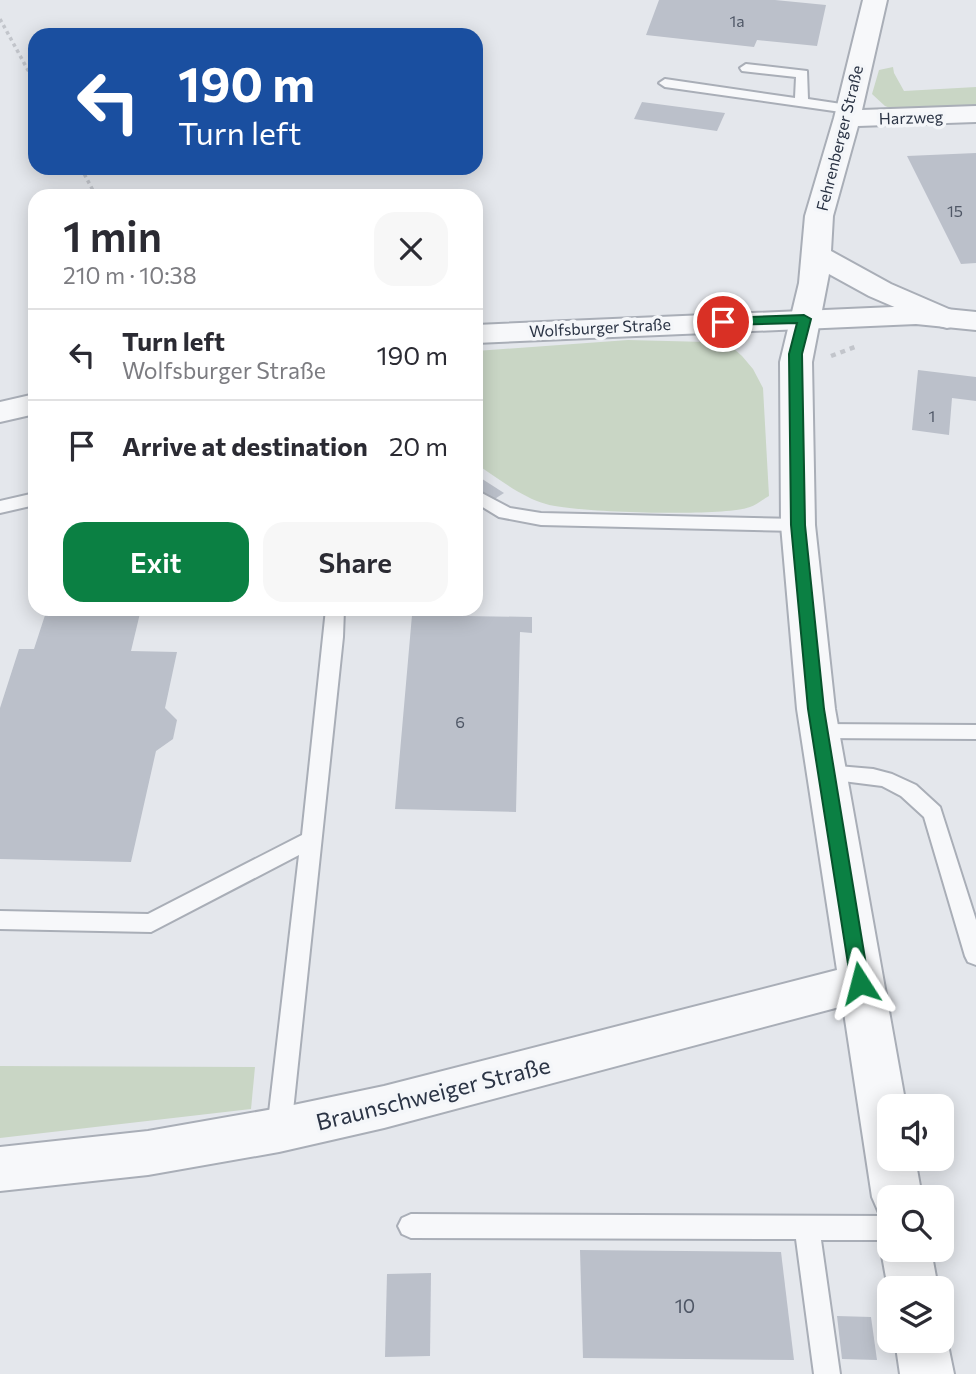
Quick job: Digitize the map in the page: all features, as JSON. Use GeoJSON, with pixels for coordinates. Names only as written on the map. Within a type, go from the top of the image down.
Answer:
{"type":"FeatureCollection","features":[{"type":"Feature","properties":{"kind":"street","name":"Fehrenberger Straße"},"geometry":{"type":"LineString","coordinates":[[875,0],[819,216],[814,283],[796,354],[798,525],[819,731],[879,1094]]}},
{"type":"Feature","properties":{"kind":"street","name":"Harzweg"},"geometry":{"type":"LineString","coordinates":[[847,113],[976,114]]}},
{"type":"Feature","properties":{"kind":"street"},"geometry":{"type":"LineString","coordinates":[[817,255],[868,284],[961,320]]}},
{"type":"Feature","properties":{"kind":"street","name":"Wolfsburger Straße"},"geometry":{"type":"LineString","coordinates":[[483,334],[916,315],[961,320]]}},
{"type":"Feature","properties":{"kind":"street"},"geometry":{"type":"LineString","coordinates":[[0,412],[28,406]]}},
{"type":"Feature","properties":{"kind":"street","name":"Braunschweiger Straße"},"geometry":{"type":"LineString","coordinates":[[0,1169],[148,1153],[279,1130],[384,1107],[860,983]]}},
{"type":"Feature","properties":{"kind":"street"},"geometry":{"type":"LineString","coordinates":[[923,1353],[927,1374]]}},
{"type":"Feature","properties":{"kind":"lane"},"geometry":{"type":"LineString","coordinates":[[746,68],[803,74],[801,102]]}},
{"type":"Feature","properties":{"kind":"lane"},"geometry":{"type":"LineString","coordinates":[[665,83],[801,102],[847,113]]}},
{"type":"Feature","properties":{"kind":"lane"},"geometry":{"type":"LineString","coordinates":[[483,500],[505,513],[541,519],[798,525]]}},
{"type":"Feature","properties":{"kind":"lane"},"geometry":{"type":"LineString","coordinates":[[0,507],[28,501]]}},
{"type":"Feature","properties":{"kind":"lane"},"geometry":{"type":"LineString","coordinates":[[279,1130],[334,616]]}},
{"type":"Feature","properties":{"kind":"lane"},"geometry":{"type":"LineString","coordinates":[[819,731],[976,732]]}},
{"type":"Feature","properties":{"kind":"lane"},"geometry":{"type":"LineString","coordinates":[[826,773],[878,776],[909,791],[933,813],[976,956]]}},
{"type":"Feature","properties":{"kind":"lane"},"geometry":{"type":"LineString","coordinates":[[0,920],[151,923],[312,839]]}},
{"type":"Feature","properties":{"kind":"lane"},"geometry":{"type":"LineString","coordinates":[[411,1226],[877,1228]]}},
{"type":"Feature","properties":{"kind":"lane"},"geometry":{"type":"LineString","coordinates":[[807,1228],[827,1374]]}},
{"type":"Feature","properties":{"kind":"path"},"geometry":{"type":"LineString","coordinates":[[0,19],[28,70]]}},
{"type":"Feature","properties":{"kind":"path"},"geometry":{"type":"LineString","coordinates":[[830,356],[862,345]]}},
{"type":"Feature","properties":{"kind":"green space"},"geometry":{"type":"Polygon","coordinates":[[[893,67],[904,91],[976,87],[976,107],[895,110],[885,106],[872,94],[879,70],[893,67]]]}},
{"type":"Feature","properties":{"kind":"green space"},"geometry":{"type":"Polygon","coordinates":[[[628,340],[707,342],[733,348],[753,369],[763,388],[769,496],[755,505],[735,510],[649,513],[562,507],[528,497],[483,469],[483,350],[628,340]]]}},
{"type":"Feature","properties":{"kind":"green space"},"geometry":{"type":"Polygon","coordinates":[[[0,1066],[255,1067],[251,1109],[0,1138],[0,1066]]]}},
{"type":"Feature","properties":{"kind":"building"},"geometry":{"type":"Polygon","coordinates":[[[659,0],[775,0],[826,5],[817,46],[757,40],[754,47],[646,35],[659,0]]]}},
{"type":"Feature","properties":{"kind":"building"},"geometry":{"type":"Polygon","coordinates":[[[642,102],[725,113],[717,131],[634,119],[642,102]]]}},
{"type":"Feature","properties":{"kind":"building"},"geometry":{"type":"Polygon","coordinates":[[[976,153],[976,263],[961,264],[907,156],[976,153]]]}},
{"type":"Feature","properties":{"kind":"building"},"geometry":{"type":"Polygon","coordinates":[[[918,370],[976,377],[976,401],[952,398],[949,435],[912,430],[918,370]]]}},
{"type":"Feature","properties":{"kind":"building"},"geometry":{"type":"Polygon","coordinates":[[[483,480],[504,493],[483,506],[483,480]]]}},
{"type":"Feature","properties":{"kind":"building"},"geometry":{"type":"Polygon","coordinates":[[[45,616],[139,616],[131,651],[177,652],[165,708],[177,720],[173,739],[156,751],[131,862],[0,859],[0,708],[19,649],[34,649],[45,616]]]}},
{"type":"Feature","properties":{"kind":"building"},"geometry":{"type":"Polygon","coordinates":[[[412,616],[532,617],[532,633],[520,632],[516,812],[395,809],[412,616]]]}},
{"type":"Feature","properties":{"kind":"building"},"geometry":{"type":"Polygon","coordinates":[[[580,1250],[781,1252],[794,1360],[583,1358],[580,1250]]]}},
{"type":"Feature","properties":{"kind":"building"},"geometry":{"type":"Polygon","coordinates":[[[431,1273],[430,1356],[385,1357],[387,1274],[431,1273]]]}},
{"type":"Feature","properties":{"kind":"building"},"geometry":{"type":"Polygon","coordinates":[[[837,1316],[871,1317],[877,1360],[842,1359],[837,1316]]]}},
{"type":"Feature","properties":{"kind":"route"},"geometry":{"type":"LineString","coordinates":[[723,322],[804,319],[796,354],[798,525],[816,709],[860,983]]}}]}
